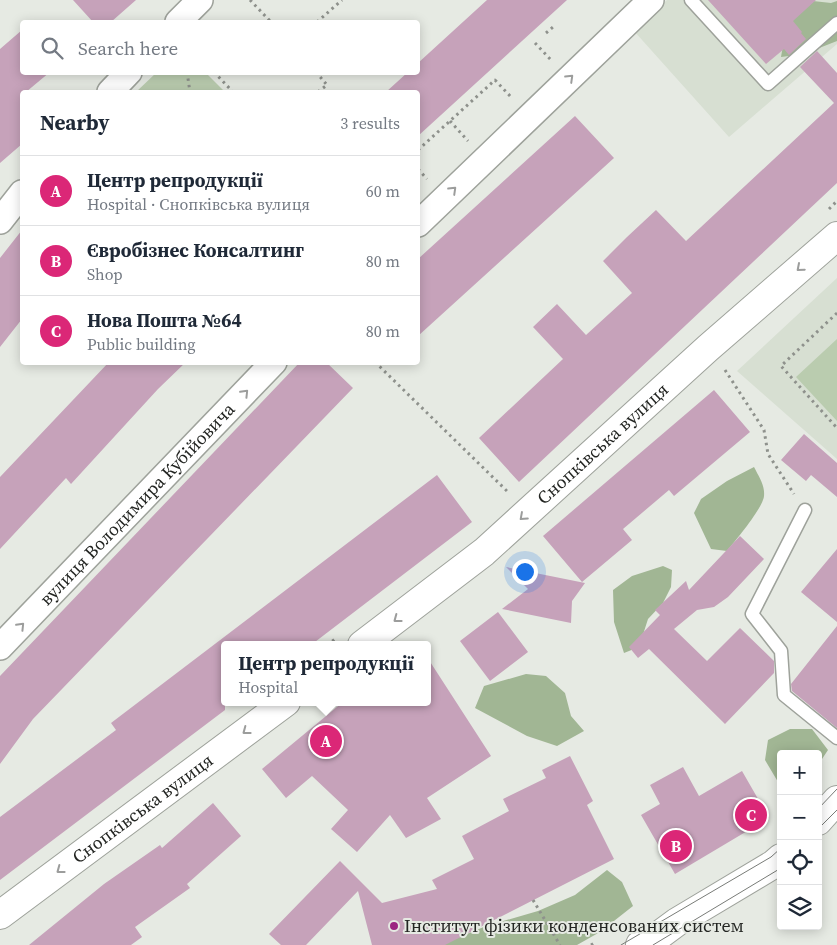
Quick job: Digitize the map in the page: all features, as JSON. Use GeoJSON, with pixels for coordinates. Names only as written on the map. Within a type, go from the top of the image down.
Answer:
{"type":"FeatureCollection","features":[{"type":"Feature","properties":{"kind":"main road","name":"Снопківська вулиця"},"geometry":{"type":"LineString","coordinates":[[367,641],[484,552],[708,348],[837,236]]}},
{"type":"Feature","properties":{"kind":"main road","name":"Снопківська вулиця"},"geometry":{"type":"LineString","coordinates":[[0,915],[281,706]]}},
{"type":"Feature","properties":{"kind":"main road"},"geometry":{"type":"LineString","coordinates":[[822,817],[837,800]]}},
{"type":"Feature","properties":{"kind":"main road"},"geometry":{"type":"LineString","coordinates":[[653,942],[677,922],[777,861]]}},
{"type":"Feature","properties":{"kind":"street"},"geometry":{"type":"LineString","coordinates":[[180,20],[200,0]]}},
{"type":"Feature","properties":{"kind":"street"},"geometry":{"type":"LineString","coordinates":[[420,222],[651,0]]}},
{"type":"Feature","properties":{"kind":"street"},"geometry":{"type":"LineString","coordinates":[[112,90],[126,75]]}},
{"type":"Feature","properties":{"kind":"street"},"geometry":{"type":"LineString","coordinates":[[0,221],[20,196]]}},
{"type":"Feature","properties":{"kind":"street","name":"вулиця Володимира Кубійовича"},"geometry":{"type":"LineString","coordinates":[[0,647],[271,365]]}},
{"type":"Feature","properties":{"kind":"lane"},"geometry":{"type":"LineString","coordinates":[[691,0],[768,84],[837,23]]}},
{"type":"Feature","properties":{"kind":"lane"},"geometry":{"type":"LineString","coordinates":[[805,510],[752,614],[781,651],[784,695],[837,738]]}},
{"type":"Feature","properties":{"kind":"path"},"geometry":{"type":"LineString","coordinates":[[250,0],[269,20]]}},
{"type":"Feature","properties":{"kind":"path"},"geometry":{"type":"LineString","coordinates":[[319,20],[342,0]]}},
{"type":"Feature","properties":{"kind":"path"},"geometry":{"type":"LineString","coordinates":[[546,33],[553,27]]}},
{"type":"Feature","properties":{"kind":"path"},"geometry":{"type":"LineString","coordinates":[[188,75],[190,90]]}},
{"type":"Feature","properties":{"kind":"path"},"geometry":{"type":"LineString","coordinates":[[217,75],[231,90]]}},
{"type":"Feature","properties":{"kind":"path"},"geometry":{"type":"LineString","coordinates":[[319,75],[328,85],[320,90]]}},
{"type":"Feature","properties":{"kind":"path"},"geometry":{"type":"LineString","coordinates":[[420,148],[495,80]]}},
{"type":"Feature","properties":{"kind":"path"},"geometry":{"type":"LineString","coordinates":[[837,312],[781,366],[837,428]]}},
{"type":"Feature","properties":{"kind":"path"},"geometry":{"type":"LineString","coordinates":[[378,365],[514,499]]}},
{"type":"Feature","properties":{"kind":"path"},"geometry":{"type":"LineString","coordinates":[[724,368],[764,430],[768,454],[805,510]]}},
{"type":"Feature","properties":{"kind":"path"},"geometry":{"type":"LineString","coordinates":[[533,900],[560,945]]}},
{"type":"Feature","properties":{"kind":"path"},"geometry":{"type":"LineString","coordinates":[[591,945],[596,942]]}},
{"type":"Feature","properties":{"kind":"shaded area"},"geometry":{"type":"Polygon","coordinates":[[[667,0],[837,0],[837,44],[729,137],[634,31],[667,0]]]}},
{"type":"Feature","properties":{"kind":"shaded area"},"geometry":{"type":"Polygon","coordinates":[[[837,278],[837,459],[737,371],[837,278]]]}},
{"type":"Feature","properties":{"kind":"green space"},"geometry":{"type":"Polygon","coordinates":[[[813,1],[831,3],[837,1],[837,41],[804,54],[781,57],[787,23],[813,1]]]}},
{"type":"Feature","properties":{"kind":"green space"},"geometry":{"type":"Polygon","coordinates":[[[154,75],[208,75],[223,90],[138,90],[154,75]]]}},
{"type":"Feature","properties":{"kind":"green space"},"geometry":{"type":"Polygon","coordinates":[[[837,339],[837,421],[796,377],[837,339]]]}},
{"type":"Feature","properties":{"kind":"green space"},"geometry":{"type":"Polygon","coordinates":[[[754,467],[764,488],[764,496],[759,508],[727,551],[711,549],[694,513],[701,499],[727,481],[754,467]]]}},
{"type":"Feature","properties":{"kind":"green space"},"geometry":{"type":"Polygon","coordinates":[[[663,566],[672,570],[671,587],[663,603],[648,619],[639,647],[624,653],[614,622],[613,590],[632,576],[663,566]]]}},
{"type":"Feature","properties":{"kind":"green space"},"geometry":{"type":"Polygon","coordinates":[[[526,674],[546,676],[565,693],[571,716],[584,731],[557,746],[527,736],[475,708],[484,686],[526,674]]]}},
{"type":"Feature","properties":{"kind":"green space"},"geometry":{"type":"Polygon","coordinates":[[[790,729],[812,729],[828,750],[822,759],[822,750],[777,750],[777,780],[765,760],[768,740],[790,729]]]}},
{"type":"Feature","properties":{"kind":"green space"},"geometry":{"type":"Polygon","coordinates":[[[607,870],[622,882],[633,906],[600,932],[577,945],[433,945],[455,939],[486,926],[538,911],[575,895],[607,870]]]}},
{"type":"Feature","properties":{"kind":"building"},"geometry":{"type":"Polygon","coordinates":[[[73,0],[136,0],[113,20],[91,20],[73,0]]]}},
{"type":"Feature","properties":{"kind":"building"},"geometry":{"type":"Polygon","coordinates":[[[487,0],[567,0],[420,134],[420,90],[388,90],[405,75],[420,75],[420,61],[487,0]]]}},
{"type":"Feature","properties":{"kind":"building"},"geometry":{"type":"Polygon","coordinates":[[[708,0],[816,0],[793,21],[806,39],[789,55],[784,49],[766,64],[708,0]]]}},
{"type":"Feature","properties":{"kind":"building"},"geometry":{"type":"Polygon","coordinates":[[[20,32],[20,75],[46,75],[28,90],[20,90],[20,146],[0,163],[0,49],[20,32]]]}},
{"type":"Feature","properties":{"kind":"building"},"geometry":{"type":"Polygon","coordinates":[[[817,51],[837,73],[837,183],[519,482],[479,438],[563,359],[533,327],[557,304],[586,335],[632,293],[603,261],[627,237],[656,210],[686,241],[834,103],[800,67],[817,51]]]}},
{"type":"Feature","properties":{"kind":"building"},"geometry":{"type":"Polygon","coordinates":[[[575,116],[614,158],[420,334],[420,257],[575,116]]]}},
{"type":"Feature","properties":{"kind":"building"},"geometry":{"type":"Polygon","coordinates":[[[20,233],[20,322],[0,347],[0,258],[20,233]]]}},
{"type":"Feature","properties":{"kind":"building"},"geometry":{"type":"Polygon","coordinates":[[[106,365],[183,365],[158,389],[71,484],[66,478],[0,549],[0,477],[106,365]]]}},
{"type":"Feature","properties":{"kind":"building"},"geometry":{"type":"Polygon","coordinates":[[[297,365],[329,365],[353,388],[33,719],[0,764],[0,676],[297,365]]]}},
{"type":"Feature","properties":{"kind":"building"},"geometry":{"type":"Polygon","coordinates":[[[714,390],[750,432],[674,496],[669,490],[623,529],[632,540],[582,582],[543,536],[714,390]]]}},
{"type":"Feature","properties":{"kind":"building"},"geometry":{"type":"Polygon","coordinates":[[[804,434],[837,463],[837,497],[811,475],[806,481],[781,460],[804,434]]]}},
{"type":"Feature","properties":{"kind":"building"},"geometry":{"type":"Polygon","coordinates":[[[437,475],[472,522],[316,641],[221,641],[221,706],[225,706],[225,710],[0,880],[0,817],[116,730],[111,723],[437,475]]]}},
{"type":"Feature","properties":{"kind":"building"},"geometry":{"type":"Polygon","coordinates":[[[740,536],[764,559],[728,597],[714,607],[697,610],[674,629],[707,661],[740,628],[774,661],[774,673],[725,724],[649,649],[638,658],[629,647],[660,615],[655,610],[686,581],[689,590],[740,536]]]}},
{"type":"Feature","properties":{"kind":"building"},"geometry":{"type":"Polygon","coordinates":[[[837,549],[837,622],[801,592],[837,549]]]}},
{"type":"Feature","properties":{"kind":"building"},"geometry":{"type":"Polygon","coordinates":[[[506,567],[585,583],[572,601],[571,623],[502,609],[528,589],[506,567]]]}},
{"type":"Feature","properties":{"kind":"building"},"geometry":{"type":"Polygon","coordinates":[[[498,612],[528,652],[490,681],[460,641],[498,612]]]}},
{"type":"Feature","properties":{"kind":"building"},"geometry":{"type":"Polygon","coordinates":[[[837,626],[837,728],[792,691],[791,684],[837,626]]]}},
{"type":"Feature","properties":{"kind":"building"},"geometry":{"type":"Polygon","coordinates":[[[431,663],[491,756],[427,798],[441,819],[406,838],[390,815],[357,852],[331,829],[348,810],[312,776],[286,798],[262,769],[338,706],[431,706],[431,663]]]}},
{"type":"Feature","properties":{"kind":"building"},"geometry":{"type":"Polygon","coordinates":[[[570,756],[593,801],[587,805],[614,859],[445,945],[372,945],[358,891],[306,945],[281,945],[269,934],[340,861],[382,903],[437,889],[432,880],[474,859],[462,836],[509,811],[503,799],[546,778],[542,770],[570,756]]]}},
{"type":"Feature","properties":{"kind":"building"},"geometry":{"type":"Polygon","coordinates":[[[683,767],[699,796],[742,771],[769,818],[675,874],[641,815],[660,804],[650,785],[683,767]]]}},
{"type":"Feature","properties":{"kind":"building"},"geometry":{"type":"Polygon","coordinates":[[[213,803],[241,836],[187,884],[190,888],[135,927],[142,937],[131,945],[29,945],[104,884],[160,845],[162,848],[213,803]]]}},
{"type":"Feature","properties":{"kind":"tram line"},"geometry":{"type":"LineString","coordinates":[[822,805],[837,789]]}},
{"type":"Feature","properties":{"kind":"tram line"},"geometry":{"type":"LineString","coordinates":[[822,825],[837,810]]}},
{"type":"Feature","properties":{"kind":"tram line"},"geometry":{"type":"LineString","coordinates":[[621,945],[771,857],[777,852]]}},
{"type":"Feature","properties":{"kind":"tram line"},"geometry":{"type":"LineString","coordinates":[[653,945],[777,870]]}},
{"type":"Feature","properties":{"kind":"place","name":"Центр репродукції"},"geometry":{"type":"Point","coordinates":[326,741]}},
{"type":"Feature","properties":{"kind":"place","name":"Нова Пошта №64"},"geometry":{"type":"Point","coordinates":[751,815]}},
{"type":"Feature","properties":{"kind":"place","name":"Євробізнес Консалтинг"},"geometry":{"type":"Point","coordinates":[676,846]}},
{"type":"Feature","properties":{"kind":"place","name":"Інститут фізики конденсованих систем"},"geometry":{"type":"Point","coordinates":[394,926]}}]}
